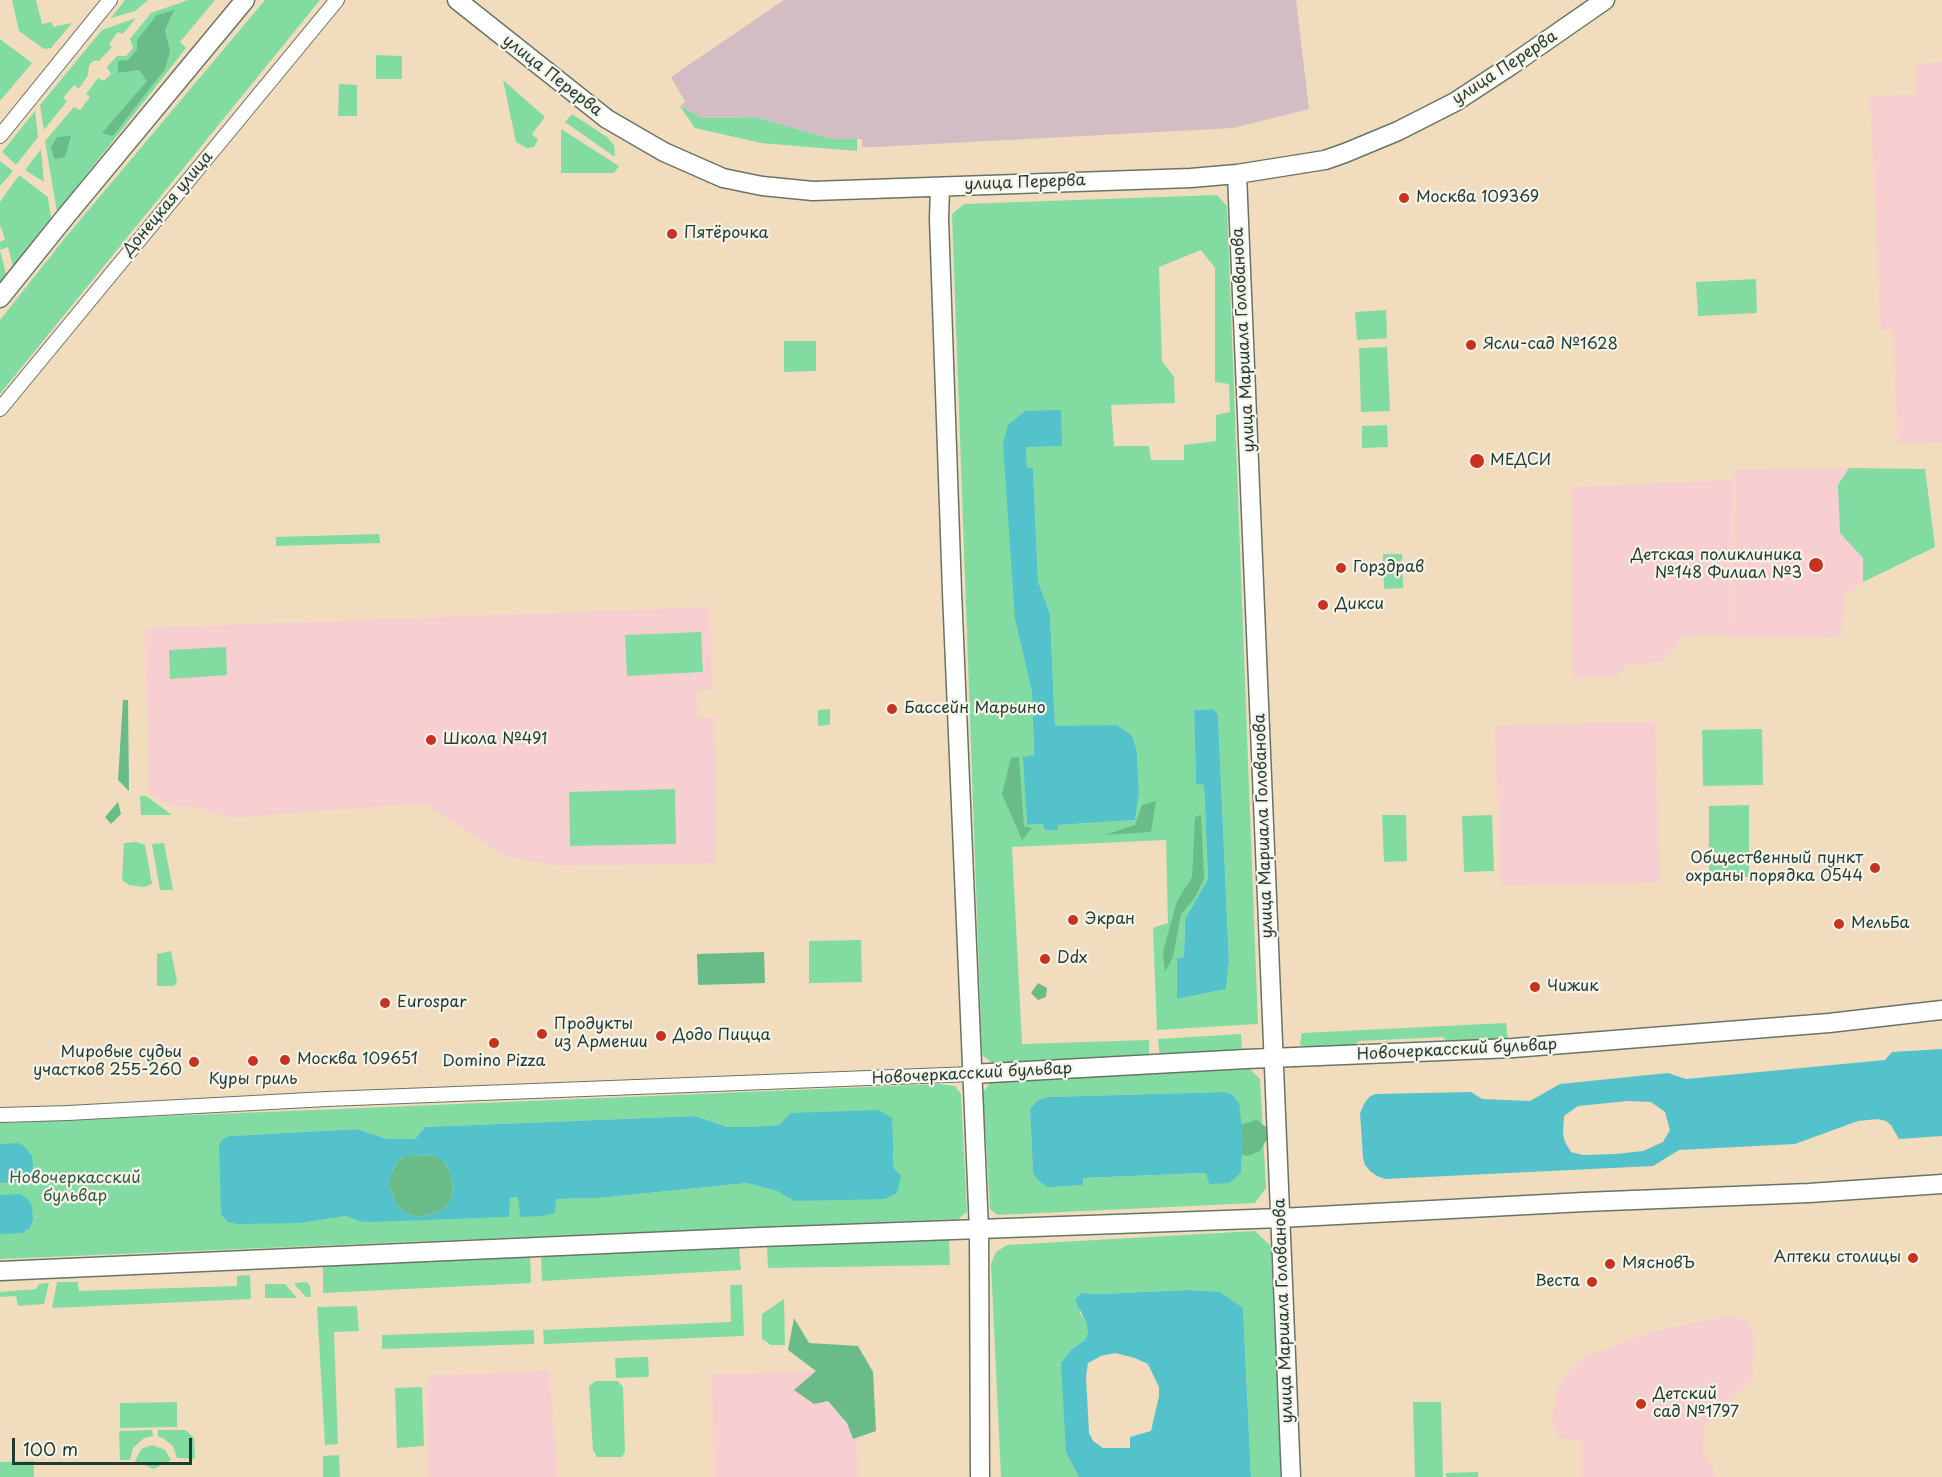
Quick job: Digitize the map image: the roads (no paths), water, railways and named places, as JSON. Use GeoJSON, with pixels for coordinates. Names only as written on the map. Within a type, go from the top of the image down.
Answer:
{"type":"FeatureCollection","features":[{"type":"Feature","properties":{"kind":"street"},"geometry":{"type":"LineString","coordinates":[[0,136],[110,0]]}},
{"type":"Feature","properties":{"kind":"street"},"geometry":{"type":"LineString","coordinates":[[0,298],[245,0]]}},
{"type":"Feature","properties":{"kind":"street","name":"Донецкая улица"},"geometry":{"type":"LineString","coordinates":[[0,409],[337,0]]}},
{"type":"Feature","properties":{"kind":"street","name":"улица Перерва"},"geometry":{"type":"LineString","coordinates":[[457,0],[607,119],[664,153],[723,178],[762,186],[813,191],[1191,178],[1237,174],[1324,159],[1345,153],[1398,131],[1464,96],[1605,0]]}},
{"type":"Feature","properties":{"kind":"street","name":"улица Маршала Голованова"},"geometry":{"type":"LineString","coordinates":[[1237,174],[1291,1477]]}},
{"type":"Feature","properties":{"kind":"street"},"geometry":{"type":"LineString","coordinates":[[940,187],[939,219],[979,1230],[980,1477]]}},
{"type":"Feature","properties":{"kind":"street","name":"Новочеркасский бульвар"},"geometry":{"type":"LineString","coordinates":[[0,1115],[327,1099],[972,1074],[1590,1043],[1829,1023],[1942,1010]]}},
{"type":"Feature","properties":{"kind":"street"},"geometry":{"type":"LineString","coordinates":[[0,1271],[546,1246],[1280,1218],[1809,1193],[1942,1184]]}},
{"type":"Feature","properties":{"kind":"water"},"geometry":{"type":"Polygon","coordinates":[[[1061,410],[1062,446],[1026,447],[1027,467],[1033,468],[1038,581],[1050,614],[1055,726],[1117,725],[1132,736],[1137,752],[1139,794],[1135,820],[1058,825],[1058,830],[1045,830],[1043,824],[1027,825],[1023,757],[1034,755],[1032,692],[1015,620],[1003,443],[1008,425],[1025,411],[1061,410]]]}},
{"type":"Feature","properties":{"kind":"water"},"geometry":{"type":"Polygon","coordinates":[[[1213,709],[1218,714],[1229,962],[1226,989],[1177,999],[1177,958],[1184,957],[1185,919],[1208,879],[1204,785],[1196,784],[1194,710],[1213,709]]]}},
{"type":"Feature","properties":{"kind":"water"},"geometry":{"type":"Polygon","coordinates":[[[1942,1049],[1942,1136],[1899,1139],[1891,1125],[1878,1119],[1858,1121],[1795,1144],[1679,1150],[1653,1166],[1385,1179],[1370,1171],[1363,1158],[1360,1113],[1369,1097],[1375,1094],[1471,1092],[1482,1099],[1530,1101],[1560,1084],[1668,1073],[1686,1079],[1885,1060],[1892,1052],[1942,1049]],[[1628,1101],[1578,1106],[1564,1116],[1565,1142],[1571,1152],[1583,1155],[1643,1151],[1663,1142],[1670,1130],[1665,1112],[1651,1102],[1628,1101]]]}},
{"type":"Feature","properties":{"kind":"water"},"geometry":{"type":"Polygon","coordinates":[[[1224,1092],[1232,1094],[1239,1103],[1243,1137],[1241,1173],[1229,1183],[1209,1184],[1206,1173],[1083,1178],[1083,1185],[1048,1187],[1040,1182],[1033,1173],[1030,1109],[1038,1100],[1048,1097],[1224,1092]]]}},
{"type":"Feature","properties":{"kind":"water"},"geometry":{"type":"Polygon","coordinates":[[[878,1110],[892,1118],[894,1169],[901,1176],[897,1193],[885,1199],[794,1201],[777,1191],[747,1183],[599,1198],[556,1199],[555,1213],[542,1216],[520,1217],[518,1197],[510,1198],[509,1217],[370,1222],[346,1216],[301,1223],[237,1224],[228,1222],[221,1214],[219,1145],[223,1139],[230,1136],[357,1129],[387,1139],[415,1139],[425,1127],[695,1116],[728,1127],[753,1127],[779,1125],[791,1113],[878,1110]],[[405,1156],[397,1162],[390,1177],[390,1187],[396,1204],[404,1212],[420,1217],[444,1210],[452,1197],[451,1174],[445,1163],[436,1156],[405,1156]]]}},
{"type":"Feature","properties":{"kind":"water"},"geometry":{"type":"Polygon","coordinates":[[[18,1143],[24,1146],[32,1156],[31,1175],[20,1181],[0,1183],[0,1144],[18,1143]]]}},
{"type":"Feature","properties":{"kind":"water"},"geometry":{"type":"Polygon","coordinates":[[[20,1194],[28,1199],[32,1207],[33,1220],[30,1228],[22,1233],[0,1234],[0,1195],[20,1194]]]}},
{"type":"Feature","properties":{"kind":"water"},"geometry":{"type":"Polygon","coordinates":[[[1187,1290],[1220,1292],[1243,1308],[1251,1477],[1079,1477],[1066,1452],[1061,1363],[1072,1349],[1085,1340],[1088,1333],[1086,1322],[1075,1300],[1081,1293],[1187,1290]],[[1115,1353],[1101,1356],[1088,1363],[1086,1377],[1089,1433],[1093,1441],[1103,1448],[1130,1448],[1130,1437],[1151,1431],[1159,1387],[1148,1364],[1115,1353]]]}},
{"type":"Feature","properties":{"kind":"place","name":"Москва 109369"},"geometry":{"type":"Point","coordinates":[1404,198]}},
{"type":"Feature","properties":{"kind":"place","name":"Пятёрочка"},"geometry":{"type":"Point","coordinates":[672,234]}},
{"type":"Feature","properties":{"kind":"place","name":"Ясли-сад №1628"},"geometry":{"type":"Point","coordinates":[1471,345]}},
{"type":"Feature","properties":{"kind":"place","name":"МЕДСИ"},"geometry":{"type":"Point","coordinates":[1477,461]}},
{"type":"Feature","properties":{"kind":"place","name":"Детская поликлиника №148 Филиал №3"},"geometry":{"type":"Point","coordinates":[1816,565]}},
{"type":"Feature","properties":{"kind":"place","name":"Горздрав"},"geometry":{"type":"Point","coordinates":[1341,568]}},
{"type":"Feature","properties":{"kind":"place","name":"Дикси"},"geometry":{"type":"Point","coordinates":[1323,605]}},
{"type":"Feature","properties":{"kind":"place","name":"Бассейн Марьино"},"geometry":{"type":"Point","coordinates":[892,709]}},
{"type":"Feature","properties":{"kind":"place","name":"Школа №491"},"geometry":{"type":"Point","coordinates":[431,740]}},
{"type":"Feature","properties":{"kind":"place","name":"Общественный пункт охраны порядка 0544"},"geometry":{"type":"Point","coordinates":[1875,868]}},
{"type":"Feature","properties":{"kind":"place","name":"Экран"},"geometry":{"type":"Point","coordinates":[1073,920]}},
{"type":"Feature","properties":{"kind":"place","name":"МельБа"},"geometry":{"type":"Point","coordinates":[1839,924]}},
{"type":"Feature","properties":{"kind":"place","name":"Ddx"},"geometry":{"type":"Point","coordinates":[1045,959]}},
{"type":"Feature","properties":{"kind":"place","name":"Чижик"},"geometry":{"type":"Point","coordinates":[1535,987]}},
{"type":"Feature","properties":{"kind":"place","name":"Eurospar"},"geometry":{"type":"Point","coordinates":[385,1003]}},
{"type":"Feature","properties":{"kind":"place","name":"Продукты из Армении"},"geometry":{"type":"Point","coordinates":[542,1034]}},
{"type":"Feature","properties":{"kind":"place","name":"Додо Пицца"},"geometry":{"type":"Point","coordinates":[661,1036]}},
{"type":"Feature","properties":{"kind":"place","name":"Domino Pizza"},"geometry":{"type":"Point","coordinates":[494,1043]}},
{"type":"Feature","properties":{"kind":"place","name":"Москва 109651"},"geometry":{"type":"Point","coordinates":[285,1060]}},
{"type":"Feature","properties":{"kind":"place","name":"Куры гриль"},"geometry":{"type":"Point","coordinates":[253,1061]}},
{"type":"Feature","properties":{"kind":"place","name":"Мировые судьи участков 255-260"},"geometry":{"type":"Point","coordinates":[194,1062]}},
{"type":"Feature","properties":{"kind":"place","name":"Аптеки столицы"},"geometry":{"type":"Point","coordinates":[1913,1258]}},
{"type":"Feature","properties":{"kind":"place","name":"МясновЪ"},"geometry":{"type":"Point","coordinates":[1610,1264]}},
{"type":"Feature","properties":{"kind":"place","name":"Веста"},"geometry":{"type":"Point","coordinates":[1592,1282]}},
{"type":"Feature","properties":{"kind":"place","name":"Детский сад №1797"},"geometry":{"type":"Point","coordinates":[1641,1404]}}]}
